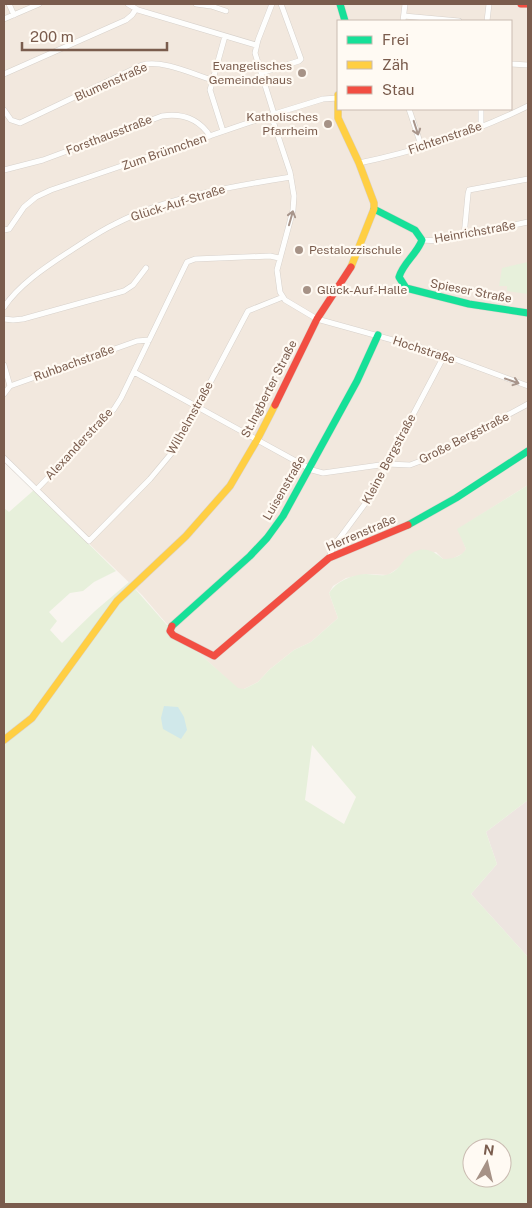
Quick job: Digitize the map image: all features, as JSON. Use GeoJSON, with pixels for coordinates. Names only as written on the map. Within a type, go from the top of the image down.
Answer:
{"type":"FeatureCollection","features":[{"type":"Feature","properties":{"kind":"street"},"geometry":{"type":"LineString","coordinates":[[9,4],[14,15]]}},
{"type":"Feature","properties":{"kind":"street"},"geometry":{"type":"LineString","coordinates":[[4,20],[39,4]]}},
{"type":"Feature","properties":{"kind":"street"},"geometry":{"type":"LineString","coordinates":[[128,4],[136,9],[256,45]]}},
{"type":"Feature","properties":{"kind":"street"},"geometry":{"type":"LineString","coordinates":[[196,4],[225,8]]}},
{"type":"Feature","properties":{"kind":"street"},"geometry":{"type":"LineString","coordinates":[[272,4],[256,45],[256,56],[294,188],[294,204],[279,258],[277,275],[283,297]]}},
{"type":"Feature","properties":{"kind":"street"},"geometry":{"type":"LineString","coordinates":[[261,73],[301,59],[281,4]]}},
{"type":"Feature","properties":{"kind":"street"},"geometry":{"type":"LineString","coordinates":[[340,4],[345,20]]}},
{"type":"Feature","properties":{"kind":"street"},"geometry":{"type":"LineString","coordinates":[[405,4],[404,19],[432,20]]}},
{"type":"Feature","properties":{"kind":"street"},"geometry":{"type":"LineString","coordinates":[[487,20],[489,4]]}},
{"type":"Feature","properties":{"kind":"street"},"geometry":{"type":"LineString","coordinates":[[521,4],[528,4]]}},
{"type":"Feature","properties":{"kind":"street"},"geometry":{"type":"LineString","coordinates":[[4,74],[126,20],[136,9]]}},
{"type":"Feature","properties":{"kind":"street"},"geometry":{"type":"LineString","coordinates":[[223,131],[210,94],[212,80],[225,36]]}},
{"type":"Feature","properties":{"kind":"street","name":"Blumenstraße"},"geometry":{"type":"LineString","coordinates":[[4,110],[13,122],[25,122],[145,64],[160,64],[212,80]]}},
{"type":"Feature","properties":{"kind":"street"},"geometry":{"type":"LineString","coordinates":[[512,64],[528,65]]}},
{"type":"Feature","properties":{"kind":"street","name":"Zum Brünnchen"},"geometry":{"type":"LineString","coordinates":[[4,230],[9,229],[20,211],[36,197],[51,190],[323,98],[337,97]]}},
{"type":"Feature","properties":{"kind":"street","name":"Fichtenstraße"},"geometry":{"type":"LineString","coordinates":[[359,163],[422,148],[528,106]]}},
{"type":"Feature","properties":{"kind":"street"},"geometry":{"type":"LineString","coordinates":[[337,110],[338,118],[372,197],[374,209],[415,230],[420,234],[422,240]]}},
{"type":"Feature","properties":{"kind":"street"},"geometry":{"type":"LineString","coordinates":[[409,110],[422,148]]}},
{"type":"Feature","properties":{"kind":"street"},"geometry":{"type":"LineString","coordinates":[[481,126],[482,110]]}},
{"type":"Feature","properties":{"kind":"street","name":"Forsthausstraße"},"geometry":{"type":"LineString","coordinates":[[4,170],[50,157],[162,116],[178,115],[193,120],[205,129],[210,136]]}},
{"type":"Feature","properties":{"kind":"street","name":"Glück-Auf-Straße"},"geometry":{"type":"LineString","coordinates":[[4,307],[37,274],[117,223],[143,212],[214,191],[291,177]]}},
{"type":"Feature","properties":{"kind":"street"},"geometry":{"type":"LineString","coordinates":[[464,236],[469,190],[528,179]]}},
{"type":"Feature","properties":{"kind":"street","name":"St.Ingberter Straße"},"geometry":{"type":"LineString","coordinates":[[4,740],[32,718],[106,614],[123,595],[176,546],[218,501],[239,472],[318,318],[352,265],[374,209]]}},
{"type":"Feature","properties":{"kind":"street","name":"Heinrichstraße"},"geometry":{"type":"LineString","coordinates":[[422,240],[439,241],[528,222]]}},
{"type":"Feature","properties":{"kind":"street","name":"Spieser Straße"},"geometry":{"type":"LineString","coordinates":[[422,240],[418,250],[399,272],[399,277],[406,288],[451,300],[528,313]]}},
{"type":"Feature","properties":{"kind":"street","name":"Alexanderstraße"},"geometry":{"type":"LineString","coordinates":[[37,489],[114,409],[185,266],[191,259],[270,256],[279,258]]}},
{"type":"Feature","properties":{"kind":"street"},"geometry":{"type":"LineString","coordinates":[[4,319],[23,319],[124,291],[133,285],[146,268]]}},
{"type":"Feature","properties":{"kind":"street","name":"Hochstraße"},"geometry":{"type":"LineString","coordinates":[[283,297],[318,318],[436,352],[528,386]]}},
{"type":"Feature","properties":{"kind":"street","name":"Wilhelmstraße"},"geometry":{"type":"LineString","coordinates":[[37,489],[89,541],[164,463],[175,449],[248,311],[283,297]]}},
{"type":"Feature","properties":{"kind":"street","name":"Luisenstraße"},"geometry":{"type":"LineString","coordinates":[[173,625],[250,556],[267,538],[283,516],[357,381],[378,335]]}},
{"type":"Feature","properties":{"kind":"street","name":"Ruhbachstraße"},"geometry":{"type":"LineString","coordinates":[[10,386],[137,340],[149,340]]}},
{"type":"Feature","properties":{"kind":"street","name":"Kleine Bergstraße"},"geometry":{"type":"LineString","coordinates":[[329,558],[333,547],[373,493],[386,464],[444,356]]}},
{"type":"Feature","properties":{"kind":"street"},"geometry":{"type":"LineString","coordinates":[[4,365],[10,386],[4,394]]}},
{"type":"Feature","properties":{"kind":"street","name":"Große Bergstraße"},"geometry":{"type":"LineString","coordinates":[[134,372],[309,468],[323,473],[386,464],[410,465],[426,459],[528,404]]}},
{"type":"Feature","properties":{"kind":"street","name":"Herrenstraße"},"geometry":{"type":"LineString","coordinates":[[173,625],[170,630],[174,635],[206,654],[214,656],[329,558],[401,528],[456,498],[528,451]]}},
{"type":"Feature","properties":{"kind":"street"},"geometry":{"type":"LineString","coordinates":[[4,458],[37,489]]}},
{"type":"Feature","properties":{"kind":"shaded area"},"geometry":{"type":"Polygon","coordinates":[[[4,4],[528,4],[528,485],[458,529],[466,549],[464,553],[452,559],[443,559],[436,552],[406,559],[401,566],[388,575],[367,574],[346,578],[333,586],[329,593],[338,618],[311,642],[294,650],[269,670],[258,682],[244,689],[238,689],[166,623],[142,595],[4,461],[4,4]]]}},
{"type":"Feature","properties":{"kind":"shaded area"},"geometry":{"type":"Polygon","coordinates":[[[528,800],[528,957],[471,894],[497,864],[486,832],[528,800]]]}},
{"type":"Feature","properties":{"kind":"green space"},"geometry":{"type":"Polygon","coordinates":[[[528,262],[528,294],[507,291],[507,286],[499,286],[502,268],[528,262]]]}},
{"type":"Feature","properties":{"kind":"green space"},"geometry":{"type":"Polygon","coordinates":[[[528,485],[528,800],[486,832],[497,864],[471,894],[528,957],[528,1204],[4,1204],[4,508],[9,512],[34,490],[116,571],[94,582],[83,591],[70,593],[49,612],[57,621],[50,630],[62,643],[129,582],[166,624],[238,688],[244,689],[258,682],[269,670],[294,650],[311,642],[338,618],[329,593],[345,579],[366,574],[386,575],[392,573],[406,558],[420,550],[429,550],[443,559],[459,556],[466,549],[457,529],[528,485]],[[312,745],[305,800],[344,824],[356,797],[312,745]]]}},
{"type":"Feature","properties":{"kind":"water"},"geometry":{"type":"Polygon","coordinates":[[[164,706],[178,707],[184,717],[187,730],[181,739],[163,729],[161,718],[164,706]]]}},
{"type":"Feature","properties":{"kind":"traffic: fast"},"geometry":{"type":"LineString","coordinates":[[340,4],[345,20]]}},
{"type":"Feature","properties":{"kind":"traffic: fast"},"geometry":{"type":"LineString","coordinates":[[374,209],[415,230],[422,240],[399,277],[406,288],[469,304],[528,313]]}},
{"type":"Feature","properties":{"kind":"traffic: fast"},"geometry":{"type":"LineString","coordinates":[[172,626],[250,556],[267,538],[283,516],[357,381],[378,335]]}},
{"type":"Feature","properties":{"kind":"traffic: fast"},"geometry":{"type":"LineString","coordinates":[[408,525],[456,498],[528,451]]}},
{"type":"Feature","properties":{"kind":"traffic: slow"},"geometry":{"type":"LineString","coordinates":[[338,110],[338,118],[359,163],[374,203],[374,209],[351,267]]}},
{"type":"Feature","properties":{"kind":"traffic: slow"},"geometry":{"type":"LineString","coordinates":[[4,740],[32,718],[117,601],[186,536],[230,486],[275,405]]}},
{"type":"Feature","properties":{"kind":"traffic: jam"},"geometry":{"type":"LineString","coordinates":[[521,4],[528,4]]}},
{"type":"Feature","properties":{"kind":"traffic: jam"},"geometry":{"type":"LineString","coordinates":[[275,405],[317,319],[351,267]]}},
{"type":"Feature","properties":{"kind":"traffic: jam"},"geometry":{"type":"LineString","coordinates":[[172,626],[170,631],[173,635],[214,656],[329,558],[408,525]]}},
{"type":"Feature","properties":{"kind":"place","name":"Evangelisches Gemeindehaus"},"geometry":{"type":"Point","coordinates":[302,73]}},
{"type":"Feature","properties":{"kind":"place","name":"Katholisches Pfarrheim"},"geometry":{"type":"Point","coordinates":[328,124]}},
{"type":"Feature","properties":{"kind":"place","name":"Pestalozzischule"},"geometry":{"type":"Point","coordinates":[299,250]}},
{"type":"Feature","properties":{"kind":"place","name":"Glück-Auf-Halle"},"geometry":{"type":"Point","coordinates":[307,290]}}]}
